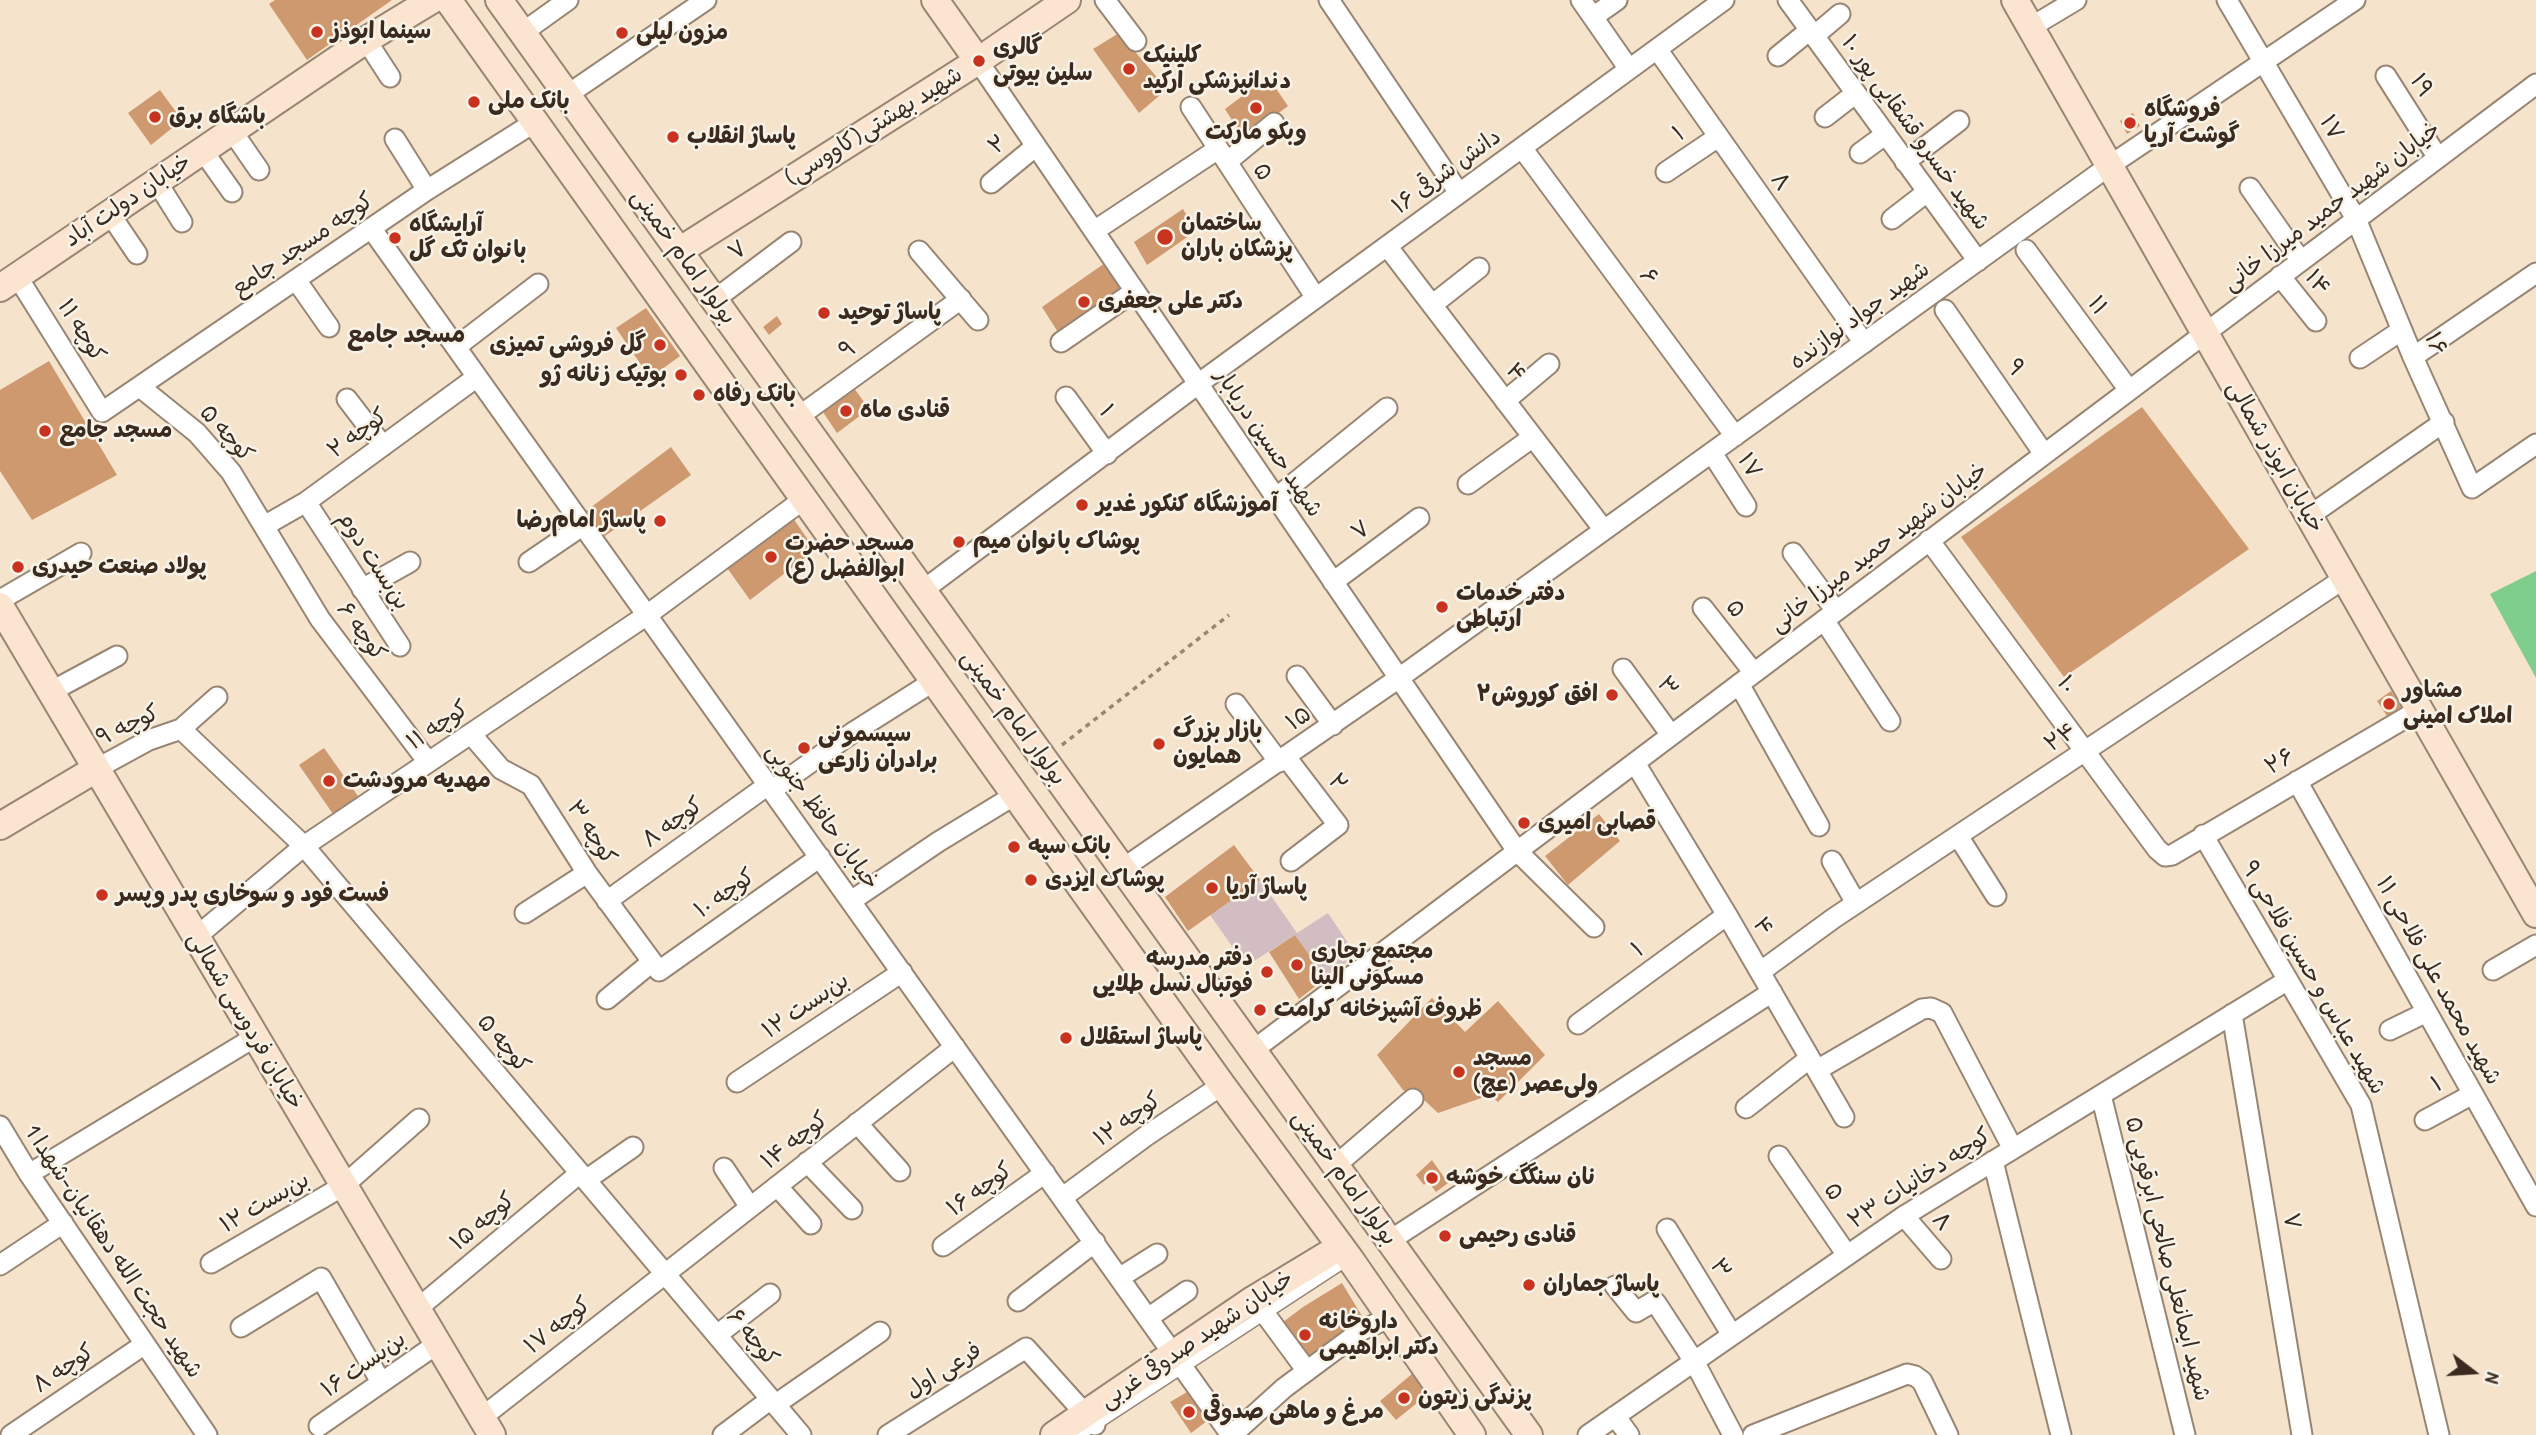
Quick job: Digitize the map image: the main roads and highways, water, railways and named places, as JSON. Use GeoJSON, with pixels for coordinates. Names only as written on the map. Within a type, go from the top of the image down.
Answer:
{"type":"FeatureCollection","features":[{"type":"Feature","properties":{"kind":"main road","name":"خیابان دولت آباد"},"geometry":{"type":"LineString","coordinates":[[9,282],[366,40],[432,0]]}},
{"type":"Feature","properties":{"kind":"main road","name":"بولوار امام خمینی"},"geometry":{"type":"LineString","coordinates":[[448,0],[1222,1085],[1345,1253],[1472,1435]]}},
{"type":"Feature","properties":{"kind":"main road","name":"بولوار امام خمینی"},"geometry":{"type":"LineString","coordinates":[[499,0],[1529,1435]]}},
{"type":"Feature","properties":{"kind":"main road"},"geometry":{"type":"LineString","coordinates":[[935,0],[978,61]]}},
{"type":"Feature","properties":{"kind":"main road","name":"شهید بهشتی(کاووسی)"},"geometry":{"type":"LineString","coordinates":[[679,251],[978,61],[1067,0]]}},
{"type":"Feature","properties":{"kind":"main road","name":"خیابان ابوذر شمالی"},"geometry":{"type":"LineString","coordinates":[[2015,0],[2419,710],[2534,905]]}},
{"type":"Feature","properties":{"kind":"main road","name":"خیابان فردوسی شمالی"},"geometry":{"type":"LineString","coordinates":[[4,620],[50,692],[486,1426]]}},
{"type":"Feature","properties":{"kind":"main road"},"geometry":{"type":"LineString","coordinates":[[1,824],[96,769]]}},
{"type":"Feature","properties":{"kind":"main road","name":"خیابان شهید صدوقی غربی"},"geometry":{"type":"LineString","coordinates":[[1054,1435],[1087,1425],[1259,1306],[1345,1253]]}},
{"type":"Feature","properties":{"kind":"place","name":"سینما ابوذز"},"geometry":{"type":"Point","coordinates":[317,32]}},
{"type":"Feature","properties":{"kind":"place","name":"مزون لیلی"},"geometry":{"type":"Point","coordinates":[622,33]}},
{"type":"Feature","properties":{"kind":"place","name":"گالری سلین بیوتی"},"geometry":{"type":"Point","coordinates":[979,61]}},
{"type":"Feature","properties":{"kind":"place","name":"کلینیک دندانپزشکی ارکید"},"geometry":{"type":"Point","coordinates":[1129,69]}},
{"type":"Feature","properties":{"kind":"place","name":"بانک ملی"},"geometry":{"type":"Point","coordinates":[474,102]}},
{"type":"Feature","properties":{"kind":"place","name":"وبکو مارکت"},"geometry":{"type":"Point","coordinates":[1256,108]}},
{"type":"Feature","properties":{"kind":"place","name":"باشگاه برق"},"geometry":{"type":"Point","coordinates":[155,117]}},
{"type":"Feature","properties":{"kind":"place","name":"فروشگاه گوشت آریا"},"geometry":{"type":"Point","coordinates":[2130,123]}},
{"type":"Feature","properties":{"kind":"place","name":"پاساژ انقلاب"},"geometry":{"type":"Point","coordinates":[673,137]}},
{"type":"Feature","properties":{"kind":"place","name":"ساختمان پزشکان باران"},"geometry":{"type":"Point","coordinates":[1165,237]}},
{"type":"Feature","properties":{"kind":"place","name":"آرایشگاه بانوان تک گل"},"geometry":{"type":"Point","coordinates":[395,238]}},
{"type":"Feature","properties":{"kind":"place","name":"دکتر علی جعفری"},"geometry":{"type":"Point","coordinates":[1084,302]}},
{"type":"Feature","properties":{"kind":"place","name":"پاساژ توحید"},"geometry":{"type":"Point","coordinates":[824,313]}},
{"type":"Feature","properties":{"kind":"place","name":"گل فروشی تمیزی"},"geometry":{"type":"Point","coordinates":[660,345]}},
{"type":"Feature","properties":{"kind":"place","name":"بوتیک زنانه ژو"},"geometry":{"type":"Point","coordinates":[681,375]}},
{"type":"Feature","properties":{"kind":"place","name":"بانک رفاه"},"geometry":{"type":"Point","coordinates":[699,395]}},
{"type":"Feature","properties":{"kind":"place","name":"قنادی ماه"},"geometry":{"type":"Point","coordinates":[846,411]}},
{"type":"Feature","properties":{"kind":"place","name":"مسجد جامع"},"geometry":{"type":"Point","coordinates":[45,431]}},
{"type":"Feature","properties":{"kind":"place","name":"آموزشگاه کنکور غدیر"},"geometry":{"type":"Point","coordinates":[1082,505]}},
{"type":"Feature","properties":{"kind":"place","name":"پاساژ امام‌رضا"},"geometry":{"type":"Point","coordinates":[660,521]}},
{"type":"Feature","properties":{"kind":"place","name":"پوشاک بانوان میم"},"geometry":{"type":"Point","coordinates":[959,542]}},
{"type":"Feature","properties":{"kind":"place","name":"مسجد حضرت ابوالفضل (ع)"},"geometry":{"type":"Point","coordinates":[771,557]}},
{"type":"Feature","properties":{"kind":"place","name":"پولاد صنعت حیدری"},"geometry":{"type":"Point","coordinates":[18,567]}},
{"type":"Feature","properties":{"kind":"place","name":"دفتر خدمات ارتباطی"},"geometry":{"type":"Point","coordinates":[1442,607]}},
{"type":"Feature","properties":{"kind":"place","name":"افق کوروش۲"},"geometry":{"type":"Point","coordinates":[1612,695]}},
{"type":"Feature","properties":{"kind":"place","name":"مشاور املاک امینی"},"geometry":{"type":"Point","coordinates":[2389,704]}},
{"type":"Feature","properties":{"kind":"place","name":"بازار بزرگ همایون"},"geometry":{"type":"Point","coordinates":[1159,744]}},
{"type":"Feature","properties":{"kind":"place","name":"سیسمونی برادران زارعی"},"geometry":{"type":"Point","coordinates":[804,748]}},
{"type":"Feature","properties":{"kind":"place","name":"مهدیه مرودشت"},"geometry":{"type":"Point","coordinates":[329,781]}},
{"type":"Feature","properties":{"kind":"place","name":"قصابی امیری"},"geometry":{"type":"Point","coordinates":[1524,823]}},
{"type":"Feature","properties":{"kind":"place","name":"بانک سپه"},"geometry":{"type":"Point","coordinates":[1014,847]}},
{"type":"Feature","properties":{"kind":"place","name":"پوشاک ایزدی"},"geometry":{"type":"Point","coordinates":[1031,880]}},
{"type":"Feature","properties":{"kind":"place","name":"پاساژ آریا"},"geometry":{"type":"Point","coordinates":[1212,888]}},
{"type":"Feature","properties":{"kind":"place","name":"فست فود و سوخاری پدر وپسر"},"geometry":{"type":"Point","coordinates":[102,895]}},
{"type":"Feature","properties":{"kind":"place","name":"مجتمع تجاری مسکونی الینا"},"geometry":{"type":"Point","coordinates":[1297,965]}},
{"type":"Feature","properties":{"kind":"place","name":"دفتر مدرسه فوتبال نسل طلایی"},"geometry":{"type":"Point","coordinates":[1267,972]}},
{"type":"Feature","properties":{"kind":"place","name":"ظروف آشپزخانه کرامت"},"geometry":{"type":"Point","coordinates":[1260,1010]}},
{"type":"Feature","properties":{"kind":"place","name":"پاساژ استقلال"},"geometry":{"type":"Point","coordinates":[1066,1038]}},
{"type":"Feature","properties":{"kind":"place","name":"مسجد ولی‌عصر (عج)"},"geometry":{"type":"Point","coordinates":[1459,1072]}},
{"type":"Feature","properties":{"kind":"place","name":"نان سنگگ خوشه"},"geometry":{"type":"Point","coordinates":[1432,1178]}},
{"type":"Feature","properties":{"kind":"place","name":"قنادی رحیمی"},"geometry":{"type":"Point","coordinates":[1445,1236]}},
{"type":"Feature","properties":{"kind":"place","name":"پاساژ جماران"},"geometry":{"type":"Point","coordinates":[1529,1285]}},
{"type":"Feature","properties":{"kind":"place","name":"داروخانه دکتر ابراهیمی"},"geometry":{"type":"Point","coordinates":[1305,1335]}},
{"type":"Feature","properties":{"kind":"place","name":"پزندگی زیتون"},"geometry":{"type":"Point","coordinates":[1404,1398]}},
{"type":"Feature","properties":{"kind":"place","name":"مرغ و ماهی صدوقی"},"geometry":{"type":"Point","coordinates":[1189,1412]}},
{"type":"Feature","properties":{"kind":"district","name":"مسجد جامع"},"geometry":{"type":"Point","coordinates":[406,336]}}]}
